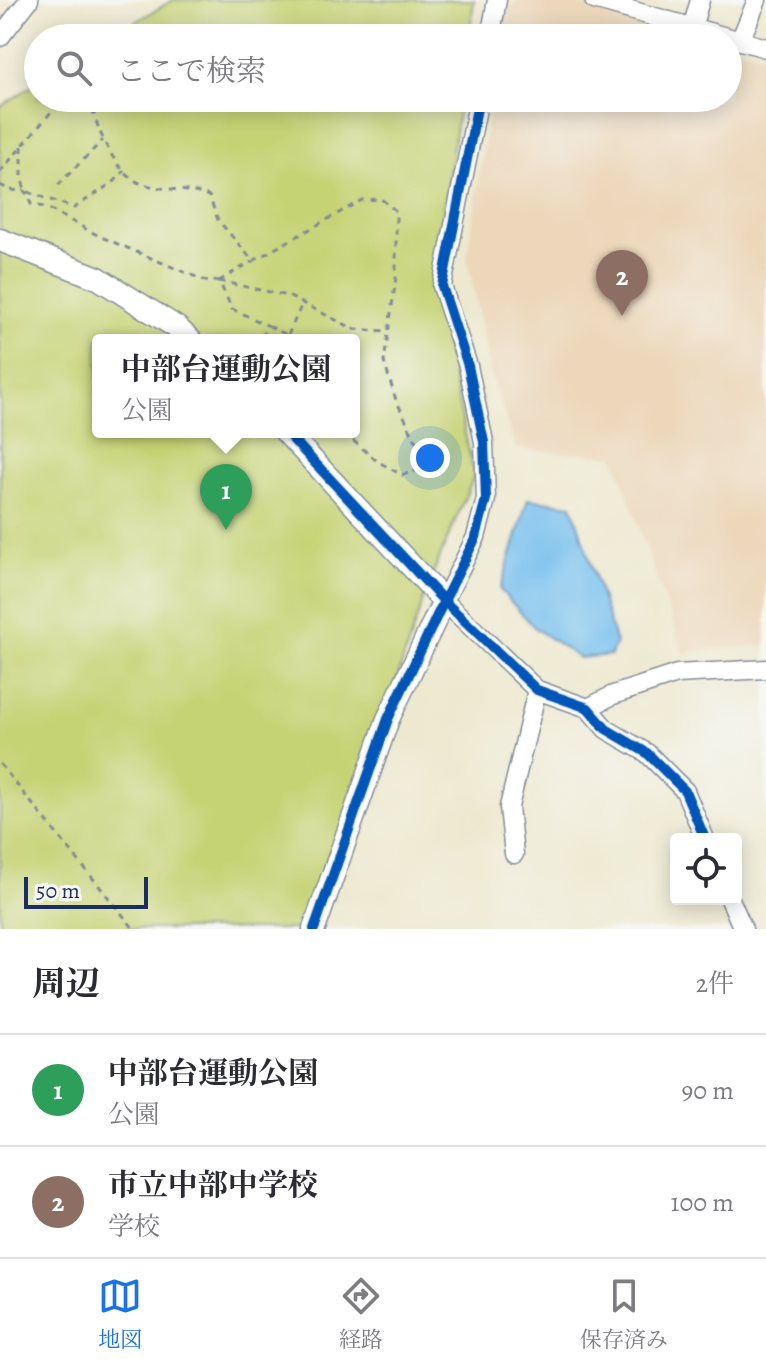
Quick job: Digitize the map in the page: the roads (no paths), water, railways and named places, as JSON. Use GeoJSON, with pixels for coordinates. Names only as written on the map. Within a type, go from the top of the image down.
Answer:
{"type":"FeatureCollection","features":[{"type":"Feature","properties":{"kind":"street"},"geometry":{"type":"LineString","coordinates":[[0,37],[29,0]]}},
{"type":"Feature","properties":{"kind":"street"},"geometry":{"type":"LineString","coordinates":[[493,24],[497,0]]}},
{"type":"Feature","properties":{"kind":"street"},"geometry":{"type":"LineString","coordinates":[[594,0],[678,24]]}},
{"type":"Feature","properties":{"kind":"street"},"geometry":{"type":"LineString","coordinates":[[693,24],[700,0]]}},
{"type":"Feature","properties":{"kind":"street"},"geometry":{"type":"LineString","coordinates":[[742,36],[757,0]]}},
{"type":"Feature","properties":{"kind":"street"},"geometry":{"type":"LineString","coordinates":[[742,42],[766,48]]}},
{"type":"Feature","properties":{"kind":"street"},"geometry":{"type":"LineString","coordinates":[[314,929],[388,719],[476,537],[486,499],[484,442],[468,366],[442,286],[476,112]]}},
{"type":"Feature","properties":{"kind":"street"},"geometry":{"type":"LineString","coordinates":[[0,240],[98,278],[184,334]]}},
{"type":"Feature","properties":{"kind":"street"},"geometry":{"type":"LineString","coordinates":[[292,438],[444,601],[537,690],[588,708],[606,729],[647,753],[685,791],[702,833]]}},
{"type":"Feature","properties":{"kind":"street"},"geometry":{"type":"LineString","coordinates":[[588,708],[613,695],[677,674],[766,669]]}},
{"type":"Feature","properties":{"kind":"street"},"geometry":{"type":"LineString","coordinates":[[514,854],[509,807],[537,690]]}},
{"type":"Feature","properties":{"kind":"street"},"geometry":{"type":"LineString","coordinates":[[733,905],[743,929]]}},
{"type":"Feature","properties":{"kind":"water"},"geometry":{"type":"Polygon","coordinates":[[[528,499],[572,505],[616,643],[611,655],[579,658],[535,628],[500,590],[528,499]]]}},
{"type":"Feature","properties":{"kind":"place","name":"市立中部中学校"},"geometry":{"type":"Point","coordinates":[622,316]}},
{"type":"Feature","properties":{"kind":"place","name":"中部台運動公園"},"geometry":{"type":"Point","coordinates":[226,530]}}]}
